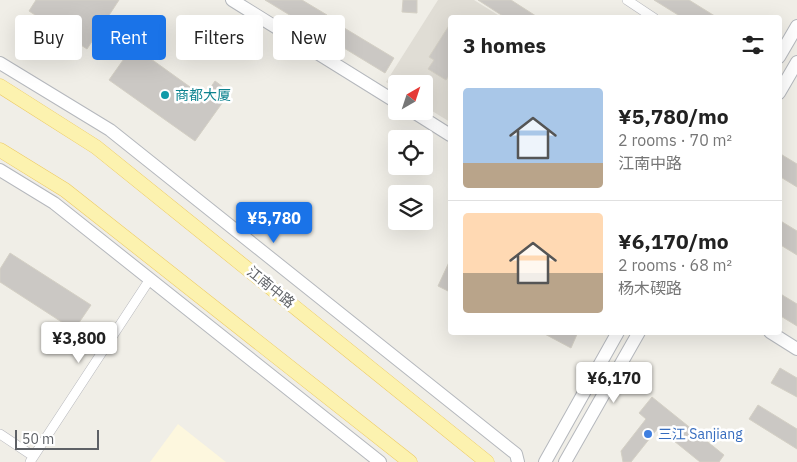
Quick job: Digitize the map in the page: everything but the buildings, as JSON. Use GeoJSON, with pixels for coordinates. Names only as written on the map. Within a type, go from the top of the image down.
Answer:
{"type":"FeatureCollection","features":[{"type":"Feature","properties":{"kind":"main road"},"geometry":{"type":"LineString","coordinates":[[232,0],[388,97]]}},
{"type":"Feature","properties":{"kind":"main road"},"geometry":{"type":"LineString","coordinates":[[782,52],[797,26]]}},
{"type":"Feature","properties":{"kind":"main road"},"geometry":{"type":"LineString","coordinates":[[782,88],[797,62]]}},
{"type":"Feature","properties":{"kind":"main road"},"geometry":{"type":"LineString","coordinates":[[0,63],[110,130],[516,454],[518,462]]}},
{"type":"Feature","properties":{"kind":"main road","name":"江南中路"},"geometry":{"type":"LineString","coordinates":[[0,86],[96,147],[487,462]]}},
{"type":"Feature","properties":{"kind":"main road"},"geometry":{"type":"LineString","coordinates":[[426,120],[448,134]]}},
{"type":"Feature","properties":{"kind":"main road"},"geometry":{"type":"LineString","coordinates":[[0,150],[65,190],[410,462]]}},
{"type":"Feature","properties":{"kind":"main road"},"geometry":{"type":"LineString","coordinates":[[0,170],[54,203],[380,462]]}},
{"type":"Feature","properties":{"kind":"main road"},"geometry":{"type":"LineString","coordinates":[[545,462],[616,335]]}},
{"type":"Feature","properties":{"kind":"main road"},"geometry":{"type":"LineString","coordinates":[[565,462],[638,335]]}},
{"type":"Feature","properties":{"kind":"main road"},"geometry":{"type":"LineString","coordinates":[[775,335],[797,349]]}},
{"type":"Feature","properties":{"kind":"street"},"geometry":{"type":"LineString","coordinates":[[627,0],[650,15]]}},
{"type":"Feature","properties":{"kind":"street"},"geometry":{"type":"LineString","coordinates":[[0,434],[31,459],[150,279]]}},
{"type":"Feature","properties":{"kind":"shaded area"},"geometry":{"type":"Polygon","coordinates":[[[438,0],[474,0],[498,15],[448,15],[448,121],[433,112],[433,75],[390,75],[438,0]]]}},
{"type":"Feature","properties":{"kind":"shaded area"},"geometry":{"type":"Polygon","coordinates":[[[178,424],[226,462],[150,462],[178,424]]]}},
{"type":"Feature","properties":{"kind":"place","name":"商都大厦"},"geometry":{"type":"Point","coordinates":[165,95]}},
{"type":"Feature","properties":{"kind":"place","name":"三江 Sanjiang"},"geometry":{"type":"Point","coordinates":[648,434]}}]}
